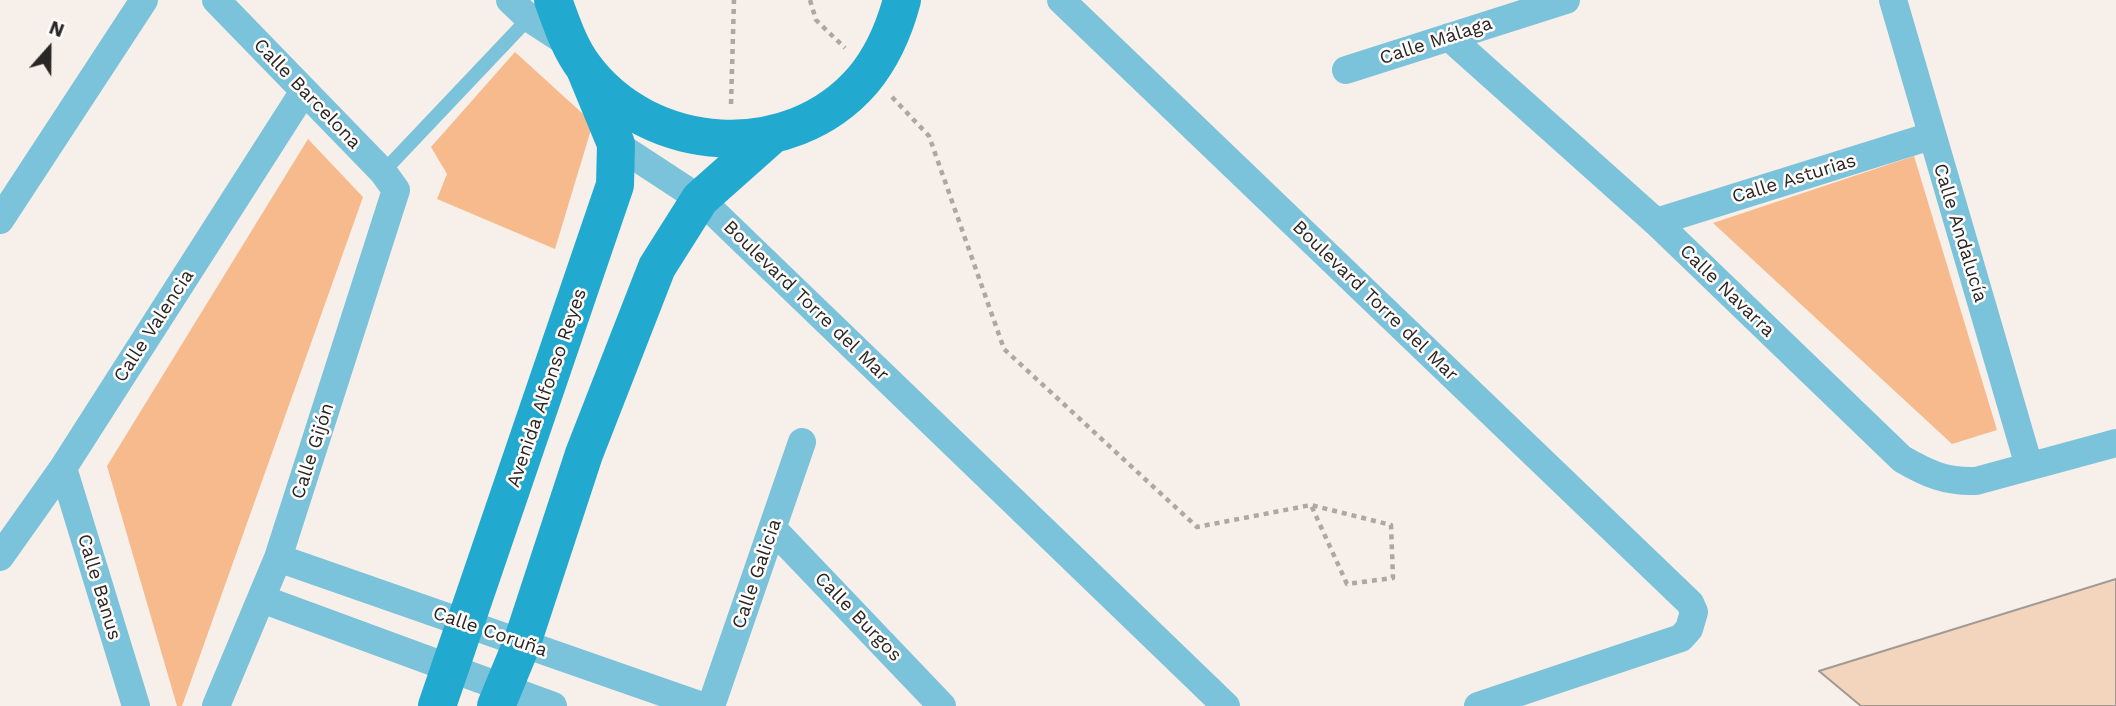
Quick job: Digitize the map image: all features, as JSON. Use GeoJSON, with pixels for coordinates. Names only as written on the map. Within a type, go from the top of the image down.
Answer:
{"type":"FeatureCollection","features":[{"type":"Feature","properties":{"kind":"street"},"geometry":{"type":"LineString","coordinates":[[0,220],[144,0]]}},
{"type":"Feature","properties":{"kind":"street","name":"Calle Barcelona"},"geometry":{"type":"LineString","coordinates":[[216,0],[389,181]]}},
{"type":"Feature","properties":{"kind":"street"},"geometry":{"type":"LineString","coordinates":[[577,57],[622,106],[669,131],[720,141],[772,135],[821,115],[862,81],[892,36],[902,0]]}},
{"type":"Feature","properties":{"kind":"street","name":"Boulevard Torre del Mar"},"geometry":{"type":"LineString","coordinates":[[1061,0],[1690,603],[1694,620],[1681,638],[1478,706]]}},
{"type":"Feature","properties":{"kind":"street","name":"Calle Málaga"},"geometry":{"type":"LineString","coordinates":[[1346,70],[1566,0]]}},
{"type":"Feature","properties":{"kind":"street","name":"Calle Andalucía"},"geometry":{"type":"LineString","coordinates":[[1893,0],[2029,466]]}},
{"type":"Feature","properties":{"kind":"street","name":"Avenida Alfonso Reyes"},"geometry":{"type":"LineString","coordinates":[[437,706],[615,184],[616,144],[577,57],[531,6]]}},
{"type":"Feature","properties":{"kind":"street","name":"Calle Navarra"},"geometry":{"type":"LineString","coordinates":[[1449,37],[1656,222],[1902,459],[1931,476],[1953,482],[1976,481],[2116,443]]}},
{"type":"Feature","properties":{"kind":"street","name":"Calle Valencia"},"geometry":{"type":"LineString","coordinates":[[0,557],[63,468],[304,91]]}},
{"type":"Feature","properties":{"kind":"street"},"geometry":{"type":"LineString","coordinates":[[499,697],[522,643],[584,454],[657,267],[699,199],[772,135]]}},
{"type":"Feature","properties":{"kind":"street","name":"Calle Asturias"},"geometry":{"type":"LineString","coordinates":[[1656,222],[1931,136]]}},
{"type":"Feature","properties":{"kind":"street","name":"Boulevard Torre del Mar"},"geometry":{"type":"LineString","coordinates":[[616,144],[699,199],[1226,706]]}},
{"type":"Feature","properties":{"kind":"street","name":"Calle Gijón"},"geometry":{"type":"LineString","coordinates":[[216,706],[278,558],[389,181]]}},
{"type":"Feature","properties":{"kind":"street","name":"Calle Galicia"},"geometry":{"type":"LineString","coordinates":[[711,706],[802,442]]}},
{"type":"Feature","properties":{"kind":"street","name":"Calle Banus"},"geometry":{"type":"LineString","coordinates":[[63,468],[136,706]]}},
{"type":"Feature","properties":{"kind":"street","name":"Calle Burgos"},"geometry":{"type":"LineString","coordinates":[[773,529],[942,706]]}},
{"type":"Feature","properties":{"kind":"street","name":"Calle Coruña"},"geometry":{"type":"LineString","coordinates":[[278,558],[702,706]]}},
{"type":"Feature","properties":{"kind":"street"},"geometry":{"type":"LineString","coordinates":[[262,599],[451,669],[499,697],[553,706]]}},
{"type":"Feature","properties":{"kind":"lane"},"geometry":{"type":"LineString","coordinates":[[389,181],[531,6]]}},
{"type":"Feature","properties":{"kind":"path"},"geometry":{"type":"LineString","coordinates":[[731,139],[734,0]]}},
{"type":"Feature","properties":{"kind":"path"},"geometry":{"type":"LineString","coordinates":[[810,0],[816,20],[869,71],[929,136],[1004,349],[1197,527],[1311,505],[1391,525],[1393,578],[1347,584],[1311,505]]}},
{"type":"Feature","properties":{"kind":"shaded area"},"geometry":{"type":"Polygon","coordinates":[[[515,52],[593,123],[555,249],[437,199],[447,174],[431,147],[515,52]]]}},
{"type":"Feature","properties":{"kind":"shaded area"},"geometry":{"type":"Polygon","coordinates":[[[308,139],[363,197],[182,706],[177,706],[107,466],[308,139]]]}},
{"type":"Feature","properties":{"kind":"shaded area"},"geometry":{"type":"Polygon","coordinates":[[[1914,156],[1997,430],[1952,444],[1713,223],[1914,156]]]}},
{"type":"Feature","properties":{"kind":"building"},"geometry":{"type":"Polygon","coordinates":[[[2116,579],[2116,706],[1861,706],[1819,671],[2116,579]]]}}]}
